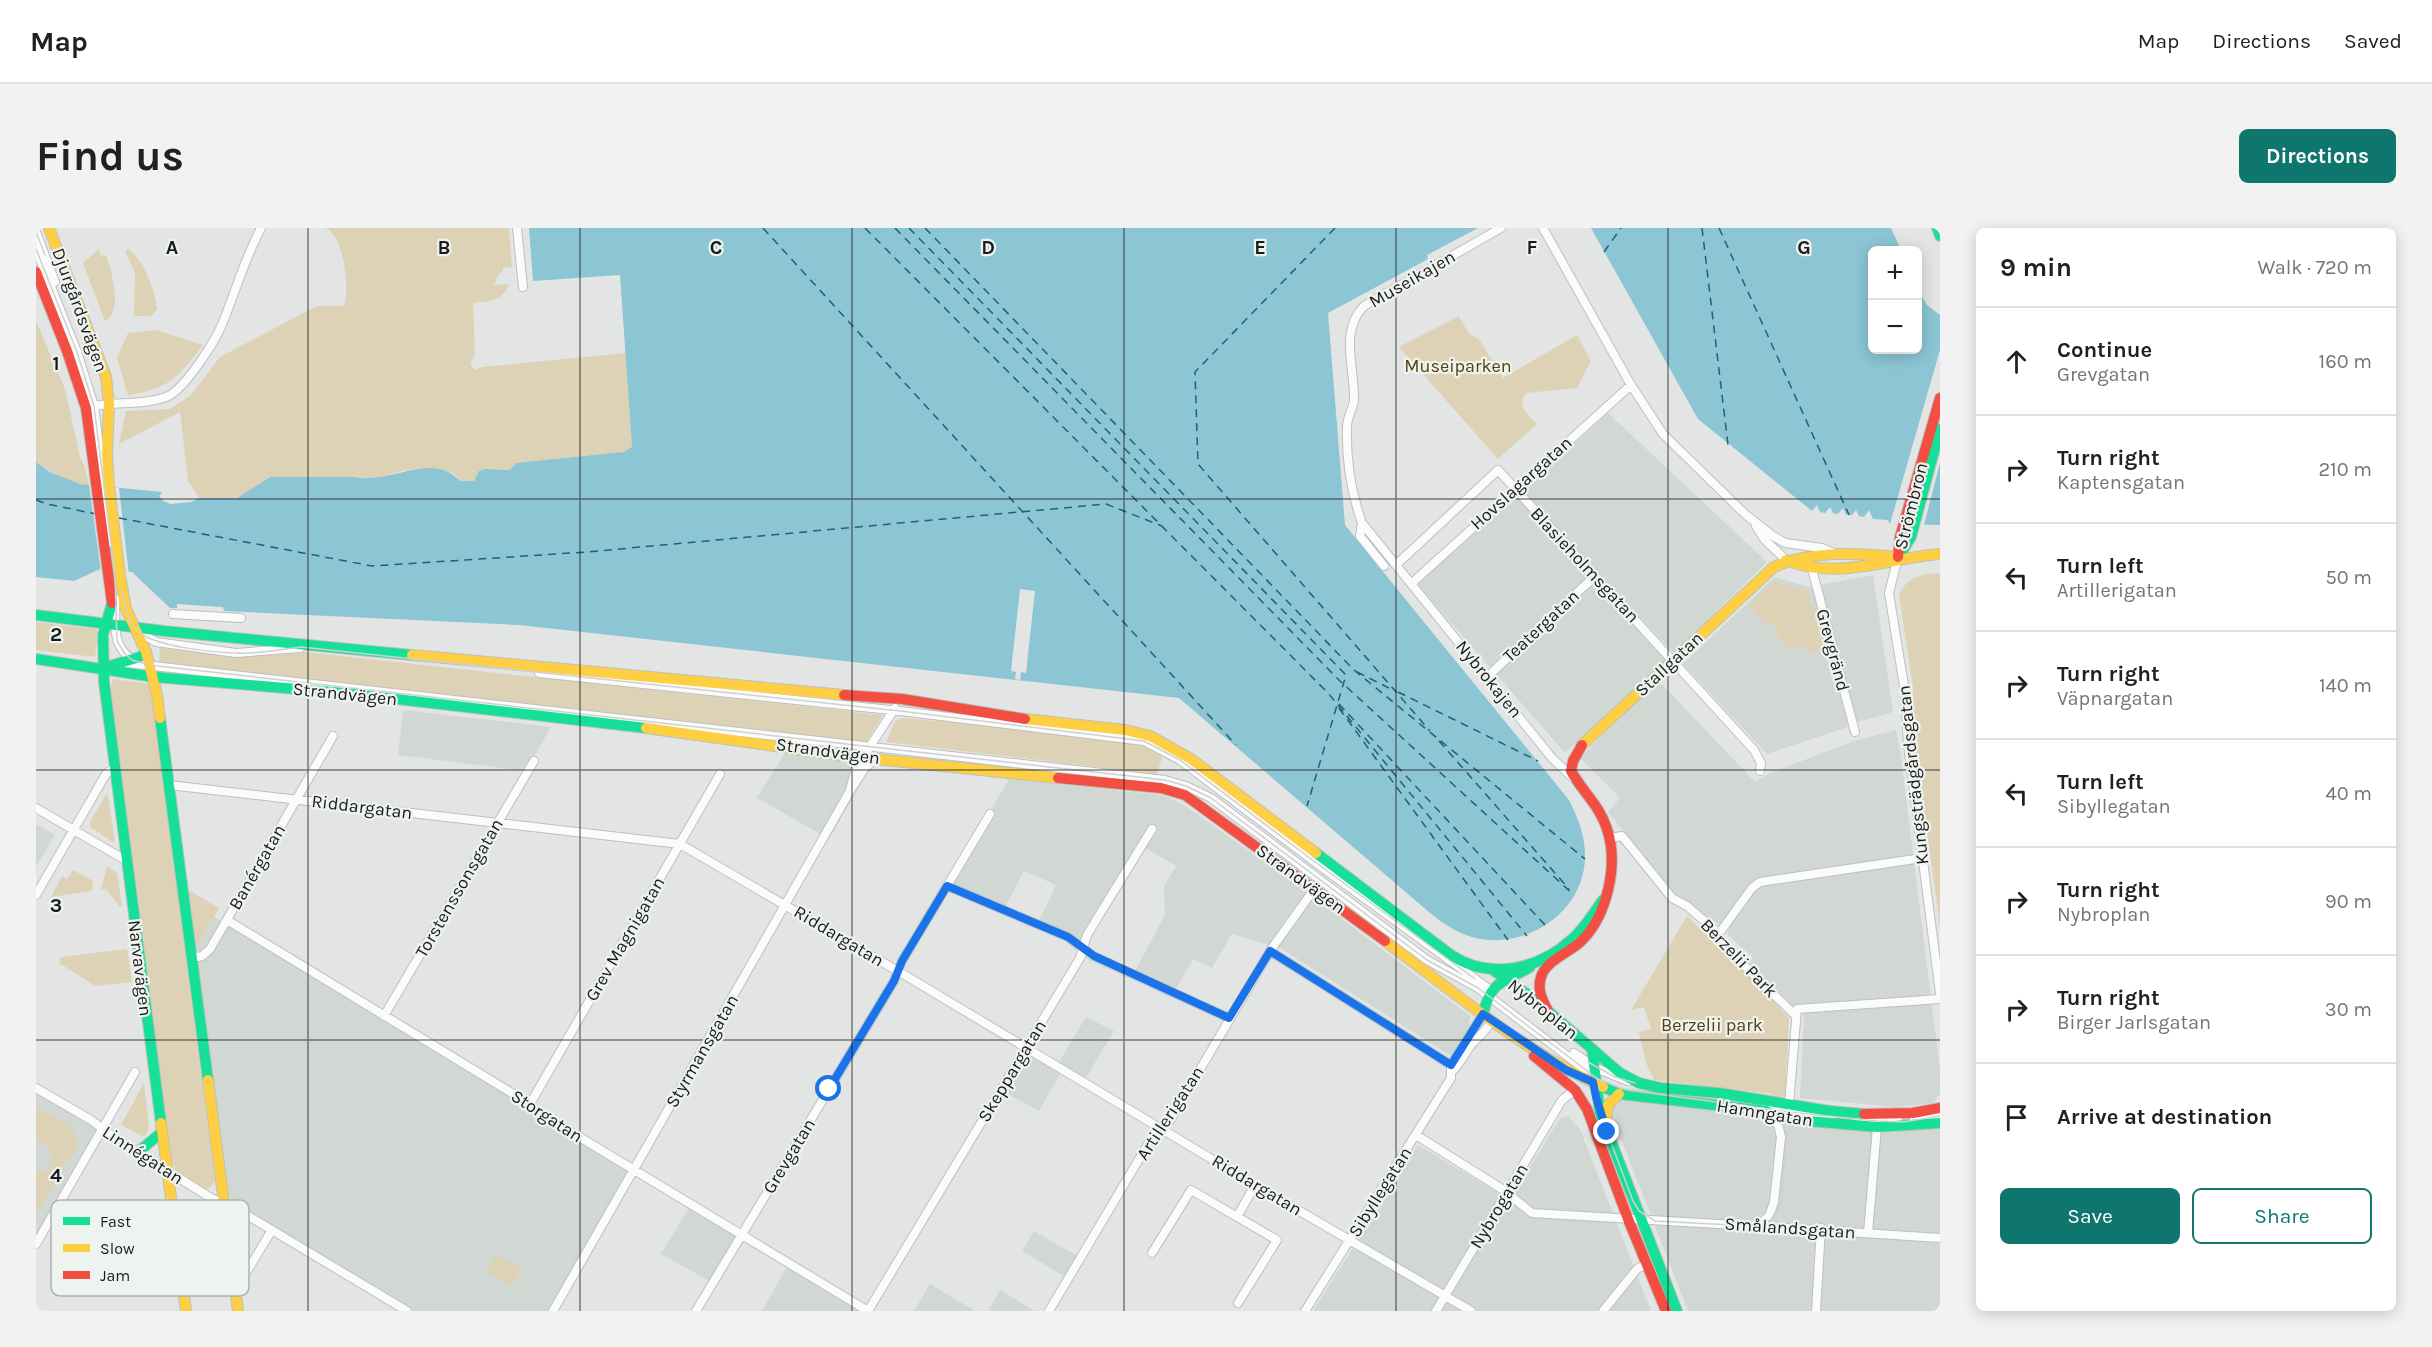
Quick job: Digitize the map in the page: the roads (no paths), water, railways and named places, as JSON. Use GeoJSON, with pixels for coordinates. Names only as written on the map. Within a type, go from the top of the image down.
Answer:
{"type":"FeatureCollection","features":[{"type":"Feature","properties":{"kind":"street","name":"Djurgårdsvägen"},"geometry":{"type":"LineString","coordinates":[[49,228],[105,377],[97,406]]}},
{"type":"Feature","properties":{"kind":"street"},"geometry":{"type":"LineString","coordinates":[[97,406],[169,397],[184,385],[223,324],[240,273],[261,228]]}},
{"type":"Feature","properties":{"kind":"street"},"geometry":{"type":"LineString","coordinates":[[518,228],[523,287]]}},
{"type":"Feature","properties":{"kind":"street","name":"Museikajen"},"geometry":{"type":"LineString","coordinates":[[1355,315],[1364,306],[1501,228]]}},
{"type":"Feature","properties":{"kind":"street"},"geometry":{"type":"LineString","coordinates":[[1544,228],[1631,385],[1663,434],[1752,520],[1780,541],[1822,548],[1839,556]]}},
{"type":"Feature","properties":{"kind":"street"},"geometry":{"type":"LineString","coordinates":[[1937,228],[1940,236]]}},
{"type":"Feature","properties":{"kind":"street","name":"Djurgårdsvägen"},"geometry":{"type":"LineString","coordinates":[[36,232],[82,350],[97,406],[107,454],[103,486]]}},
{"type":"Feature","properties":{"kind":"street","name":"Djurgårdsvägen"},"geometry":{"type":"LineString","coordinates":[[36,249],[97,406],[103,486]]}},
{"type":"Feature","properties":{"kind":"street","name":"Djurgårdsvägen"},"geometry":{"type":"LineString","coordinates":[[36,272],[70,360],[97,406]]}},
{"type":"Feature","properties":{"kind":"street","name":"Nybrokajen"},"geometry":{"type":"LineString","coordinates":[[1355,315],[1349,331],[1354,402],[1347,424],[1352,494],[1362,523],[1550,755],[1575,779],[1604,818],[1610,837]]}},
{"type":"Feature","properties":{"kind":"street","name":"Hovslagargatan"},"geometry":{"type":"LineString","coordinates":[[1412,583],[1514,488],[1631,385]]}},
{"type":"Feature","properties":{"kind":"street","name":"Strömbron"},"geometry":{"type":"LineString","coordinates":[[1909,525],[1940,398]]}},
{"type":"Feature","properties":{"kind":"street","name":"Strömbron"},"geometry":{"type":"LineString","coordinates":[[1898,557],[1940,429]]}},
{"type":"Feature","properties":{"kind":"street","name":"Blasieholmsgatan"},"geometry":{"type":"LineString","coordinates":[[1396,565],[1498,471],[1754,750],[1761,764],[1760,771]]}},
{"type":"Feature","properties":{"kind":"street"},"geometry":{"type":"LineString","coordinates":[[103,486],[115,574],[126,609],[146,652],[140,663]]}},
{"type":"Feature","properties":{"kind":"street"},"geometry":{"type":"LineString","coordinates":[[1752,520],[1765,540],[1786,560],[1799,567],[1812,569],[1872,566],[1898,557]]}},
{"type":"Feature","properties":{"kind":"street","name":"Nybrokajen"},"geometry":{"type":"LineString","coordinates":[[1362,523],[1359,536],[1384,566]]}},
{"type":"Feature","properties":{"kind":"street"},"geometry":{"type":"LineString","coordinates":[[1786,560],[1839,556],[1898,557],[1940,554]]}},
{"type":"Feature","properties":{"kind":"street","name":"Kungsträdgårdsgatan"},"geometry":{"type":"LineString","coordinates":[[1898,557],[1889,593],[1905,692],[1908,745],[1940,993]]}},
{"type":"Feature","properties":{"kind":"street","name":"Stallgatan"},"geometry":{"type":"LineString","coordinates":[[1575,779],[1571,771],[1579,748],[1774,567],[1786,560]]}},
{"type":"Feature","properties":{"kind":"street","name":"Grevgränd"},"geometry":{"type":"LineString","coordinates":[[1812,569],[1855,732]]}},
{"type":"Feature","properties":{"kind":"street","name":"Narvavägen"},"geometry":{"type":"LineString","coordinates":[[115,574],[110,625],[102,668],[170,1200]]}},
{"type":"Feature","properties":{"kind":"street","name":"Teatergatan"},"geometry":{"type":"LineString","coordinates":[[1488,677],[1595,576]]}},
{"type":"Feature","properties":{"kind":"street"},"geometry":{"type":"LineString","coordinates":[[173,614],[241,618]]}},
{"type":"Feature","properties":{"kind":"street","name":"Strandvägen"},"geometry":{"type":"LineString","coordinates":[[36,615],[134,628],[757,688],[902,699],[996,716],[1125,730],[1150,736],[1174,748],[1443,950],[1465,964],[1493,970]]}},
{"type":"Feature","properties":{"kind":"street"},"geometry":{"type":"LineString","coordinates":[[110,625],[122,651],[140,663],[154,677],[223,1200]]}},
{"type":"Feature","properties":{"kind":"street","name":"Strandvägen"},"geometry":{"type":"LineString","coordinates":[[134,628],[143,636],[156,642],[236,653],[301,647],[1120,737],[1157,747],[1180,760],[1488,993]]}},
{"type":"Feature","properties":{"kind":"street","name":"Strandvägen"},"geometry":{"type":"LineString","coordinates":[[36,660],[154,677],[345,693],[876,758],[1158,787],[1173,791],[1204,807],[1483,1014]]}},
{"type":"Feature","properties":{"kind":"street","name":"Strandvägen"},"geometry":{"type":"LineString","coordinates":[[102,668],[117,662],[140,663],[1166,780],[1186,786],[1211,798],[1427,960],[1488,993]]}},
{"type":"Feature","properties":{"kind":"street","name":"Strandvägen"},"geometry":{"type":"LineString","coordinates":[[892,711],[901,706],[974,716],[996,716]]}},
{"type":"Feature","properties":{"kind":"street","name":"Styrmansgatan"},"geometry":{"type":"LineString","coordinates":[[850,791],[853,777],[864,756],[892,711]]}},
{"type":"Feature","properties":{"kind":"street","name":"Banérgatan"},"geometry":{"type":"LineString","coordinates":[[192,958],[202,956],[210,949],[333,736]]}},
{"type":"Feature","properties":{"kind":"street","name":"Styrmansgatan"},"geometry":{"type":"LineString","coordinates":[[554,1311],[850,791],[864,769],[876,758]]}},
{"type":"Feature","properties":{"kind":"street","name":"Torstenssonsgatan"},"geometry":{"type":"LineString","coordinates":[[384,1016],[534,761]]}},
{"type":"Feature","properties":{"kind":"street"},"geometry":{"type":"LineString","coordinates":[[36,895],[106,774],[114,768]]}},
{"type":"Feature","properties":{"kind":"street","name":"Grev Magnigatan"},"geometry":{"type":"LineString","coordinates":[[530,1104],[720,774]]}},
{"type":"Feature","properties":{"kind":"street","name":"Riddargatan"},"geometry":{"type":"LineString","coordinates":[[169,785],[680,844],[786,904],[1026,1049],[1471,1311]]}},
{"type":"Feature","properties":{"kind":"street"},"geometry":{"type":"LineString","coordinates":[[36,808],[127,861]]}},
{"type":"Feature","properties":{"kind":"street","name":"Grevgatan"},"geometry":{"type":"LineString","coordinates":[[696,1311],[894,981],[897,971],[990,814]]}},
{"type":"Feature","properties":{"kind":"street","name":"Skeppargatan"},"geometry":{"type":"LineString","coordinates":[[868,1311],[1084,951],[1087,935],[1152,830]]}},
{"type":"Feature","properties":{"kind":"street","name":"Berzelii Park"},"geometry":{"type":"LineString","coordinates":[[1610,837],[1622,836],[1672,898],[1716,931],[1724,946],[1796,1012]]}},
{"type":"Feature","properties":{"kind":"street"},"geometry":{"type":"LineString","coordinates":[[1548,1011],[1539,994],[1541,975],[1584,939],[1596,922],[1612,862],[1610,837]]}},
{"type":"Feature","properties":{"kind":"street"},"geometry":{"type":"LineString","coordinates":[[1718,935],[1752,888],[1760,882],[1922,858]]}},
{"type":"Feature","properties":{"kind":"street"},"geometry":{"type":"LineString","coordinates":[[947,886],[1068,937],[1084,951],[1229,1018]]}},
{"type":"Feature","properties":{"kind":"street","name":"Artillerigatan"},"geometry":{"type":"LineString","coordinates":[[1048,1311],[1154,1134],[1170,1119],[1270,951],[1314,888]]}},
{"type":"Feature","properties":{"kind":"street"},"geometry":{"type":"LineString","coordinates":[[1483,1014],[1488,993],[1497,982],[1535,963],[1572,939],[1603,900]]}},
{"type":"Feature","properties":{"kind":"street","name":"Storgatan"},"geometry":{"type":"LineString","coordinates":[[226,920],[530,1104],[533,1109],[634,1172],[868,1311]]}},
{"type":"Feature","properties":{"kind":"street"},"geometry":{"type":"LineString","coordinates":[[1270,951],[1451,1068]]}},
{"type":"Feature","properties":{"kind":"street"},"geometry":{"type":"LineString","coordinates":[[1493,970],[1535,963]]}},
{"type":"Feature","properties":{"kind":"street","name":"Nybroplan"},"geometry":{"type":"LineString","coordinates":[[1493,970],[1548,1011],[1594,1051],[1593,1075]]}},
{"type":"Feature","properties":{"kind":"street","name":"Nybroplan"},"geometry":{"type":"LineString","coordinates":[[1488,993],[1579,1057]]}},
{"type":"Feature","properties":{"kind":"street","name":"Nybroplan"},"geometry":{"type":"LineString","coordinates":[[1488,993],[1593,1075]]}},
{"type":"Feature","properties":{"kind":"street"},"geometry":{"type":"LineString","coordinates":[[1789,1104],[1796,1012],[1940,999]]}},
{"type":"Feature","properties":{"kind":"street","name":"Nybroplan"},"geometry":{"type":"LineString","coordinates":[[1483,1014],[1566,1070],[1593,1075]]}},
{"type":"Feature","properties":{"kind":"street","name":"Sibyllegatan"},"geometry":{"type":"LineString","coordinates":[[1305,1311],[1451,1078],[1451,1068],[1483,1014]]}},
{"type":"Feature","properties":{"kind":"street","name":"Nybroplan"},"geometry":{"type":"LineString","coordinates":[[1492,1021],[1502,1032],[1575,1090]]}},
{"type":"Feature","properties":{"kind":"street","name":"Sibyllegatan"},"geometry":{"type":"LineString","coordinates":[[1451,1068],[1459,1065],[1473,1043],[1479,1040],[1492,1021]]}},
{"type":"Feature","properties":{"kind":"street","name":"Hamngatan"},"geometry":{"type":"LineString","coordinates":[[1594,1051],[1624,1076],[1643,1084]]}},
{"type":"Feature","properties":{"kind":"street","name":"Hamngatan"},"geometry":{"type":"LineString","coordinates":[[1579,1057],[1593,1075],[1619,1094],[1766,1111],[1776,1116],[1877,1127],[1940,1123]]}},
{"type":"Feature","properties":{"kind":"street"},"geometry":{"type":"LineString","coordinates":[[61,1200],[135,1072]]}},
{"type":"Feature","properties":{"kind":"street"},"geometry":{"type":"LineString","coordinates":[[1593,1075],[1597,1103],[1607,1132],[1677,1311]]}},
{"type":"Feature","properties":{"kind":"street","name":"Hamngatan"},"geometry":{"type":"LineString","coordinates":[[1593,1075],[1643,1084],[1890,1116],[1939,1110]]}},
{"type":"Feature","properties":{"kind":"street","name":"Hamngatan"},"geometry":{"type":"LineString","coordinates":[[1593,1075],[1627,1090],[1798,1113],[1903,1122],[1939,1110]]}},
{"type":"Feature","properties":{"kind":"street","name":"Linnégatan"},"geometry":{"type":"LineString","coordinates":[[36,1088],[166,1171],[217,1200]]}},
{"type":"Feature","properties":{"kind":"street"},"geometry":{"type":"LineString","coordinates":[[1575,1090],[1590,1114],[1628,1219],[1666,1311]]}},
{"type":"Feature","properties":{"kind":"street","name":"Nybrogatan"},"geometry":{"type":"LineString","coordinates":[[1436,1311],[1562,1100],[1575,1090]]}},
{"type":"Feature","properties":{"kind":"street"},"geometry":{"type":"LineString","coordinates":[[1607,1132],[1606,1105],[1619,1094]]}},
{"type":"Feature","properties":{"kind":"street"},"geometry":{"type":"LineString","coordinates":[[1760,1224],[1769,1216],[1774,1202],[1781,1137],[1776,1116]]}},
{"type":"Feature","properties":{"kind":"street"},"geometry":{"type":"LineString","coordinates":[[1868,1233],[1877,1127]]}},
{"type":"Feature","properties":{"kind":"street"},"geometry":{"type":"LineString","coordinates":[[138,1152],[162,1132]]}},
{"type":"Feature","properties":{"kind":"street"},"geometry":{"type":"LineString","coordinates":[[1416,1135],[1507,1193]]}},
{"type":"Feature","properties":{"kind":"street"},"geometry":{"type":"LineString","coordinates":[[1237,1217],[1255,1185]]}},
{"type":"Feature","properties":{"kind":"street"},"geometry":{"type":"LineString","coordinates":[[1152,1253],[1191,1190],[1277,1240],[1238,1303]]}},
{"type":"Feature","properties":{"kind":"street","name":"Smålandsgatan"},"geometry":{"type":"LineString","coordinates":[[1507,1193],[1532,1213],[1741,1225],[1760,1224],[1770,1227],[1940,1238]]}},
{"type":"Feature","properties":{"kind":"street","name":"Linnégatan"},"geometry":{"type":"LineString","coordinates":[[249,1217],[407,1311]]}},
{"type":"Feature","properties":{"kind":"street"},"geometry":{"type":"LineString","coordinates":[[36,1244],[51,1218]]}},
{"type":"Feature","properties":{"kind":"street"},"geometry":{"type":"LineString","coordinates":[[1640,1219],[1648,1250],[1672,1311]]}},
{"type":"Feature","properties":{"kind":"street"},"geometry":{"type":"LineString","coordinates":[[1816,1311],[1821,1229]]}},
{"type":"Feature","properties":{"kind":"street"},"geometry":{"type":"LineString","coordinates":[[249,1268],[272,1230]]}},
{"type":"Feature","properties":{"kind":"street"},"geometry":{"type":"LineString","coordinates":[[1603,1311],[1638,1269],[1646,1264]]}},
{"type":"Feature","properties":{"kind":"street","name":"Narvavägen"},"geometry":{"type":"LineString","coordinates":[[184,1296],[186,1311]]}},
{"type":"Feature","properties":{"kind":"street"},"geometry":{"type":"LineString","coordinates":[[236,1296],[238,1311]]}},
{"type":"Feature","properties":{"kind":"water"},"geometry":{"type":"Polygon","coordinates":[[[529,228],[1478,228],[1427,255],[1428,259],[1328,313],[1345,525],[1569,800],[1582,832],[1585,865],[1579,885],[1569,903],[1555,918],[1537,930],[1518,937],[1497,940],[1476,938],[1457,931],[1423,907],[1179,698],[519,625],[224,611],[223,607],[177,604],[177,608],[170,608],[132,572],[100,569],[74,581],[36,577],[36,462],[50,472],[80,484],[162,492],[159,496],[163,501],[171,504],[191,502],[199,498],[237,498],[270,477],[368,478],[410,470],[437,468],[449,472],[460,481],[474,481],[479,471],[485,469],[510,470],[516,463],[624,452],[632,447],[620,275],[533,281],[529,228]]]}},
{"type":"Feature","properties":{"kind":"water"},"geometry":{"type":"Polygon","coordinates":[[[1591,228],[1891,228],[1899,246],[1868,246],[1868,354],[1922,354],[1922,297],[1927,305],[1940,315],[1940,525],[1890,524],[1888,520],[1873,519],[1869,510],[1864,517],[1859,516],[1856,510],[1852,515],[1846,515],[1843,508],[1838,514],[1833,513],[1830,507],[1825,513],[1820,512],[1817,505],[1812,511],[1698,419],[1591,228]]]}},
{"type":"Feature","properties":{"kind":"tram line"},"geometry":{"type":"LineString","coordinates":[[36,232],[45,255]]}},
{"type":"Feature","properties":{"kind":"tram line"},"geometry":{"type":"LineString","coordinates":[[36,249],[77,352],[94,406],[115,575],[117,641],[132,660],[149,665],[1165,780],[1186,786],[1211,798],[1427,960],[1478,988],[1598,1079],[1627,1090],[1798,1113],[1903,1122],[1940,1116]]}},
{"type":"Feature","properties":{"kind":"tram line"},"geometry":{"type":"LineString","coordinates":[[122,589],[128,614],[135,628],[143,635],[156,640],[189,648],[250,653],[301,647],[900,711],[1144,741],[1180,760],[1475,979]]}},
{"type":"Feature","properties":{"kind":"tram line"},"geometry":{"type":"LineString","coordinates":[[1588,1062],[1615,1077],[1635,1083]]}},
{"type":"Feature","properties":{"kind":"tram line"},"geometry":{"type":"LineString","coordinates":[[1588,1073],[1594,1082],[1600,1113],[1633,1201],[1639,1211],[1655,1221],[1752,1226],[1771,1220],[1781,1203],[1787,1132],[1776,1116],[1765,1110]]}},
{"type":"Feature","properties":{"kind":"park label","name":"Museiparken"},"geometry":{"type":"Point","coordinates":[1458,366]}},
{"type":"Feature","properties":{"kind":"park label","name":"Berzelii park"},"geometry":{"type":"Point","coordinates":[1712,1025]}}]}
